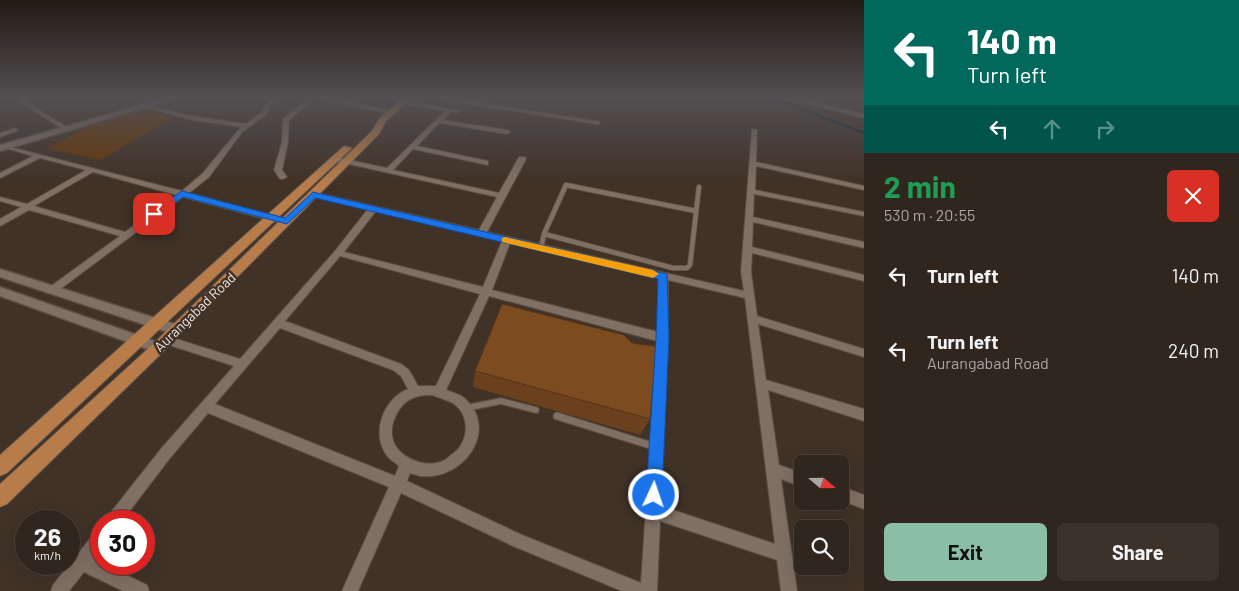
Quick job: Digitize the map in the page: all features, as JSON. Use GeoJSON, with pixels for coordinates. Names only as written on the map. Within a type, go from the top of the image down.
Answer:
{"type":"FeatureCollection","features":[{"type":"Feature","properties":{"kind":"main road","name":"Aurangabad Road"},"geometry":{"type":"LineString","coordinates":[[0,467],[271,218],[376,132],[380,126]]}},
{"type":"Feature","properties":{"kind":"main road","name":"Aurangabad Road"},"geometry":{"type":"LineString","coordinates":[[0,497],[287,222],[341,160]]}},
{"type":"Feature","properties":{"kind":"street"},"geometry":{"type":"LineString","coordinates":[[61,126],[66,129]]}},
{"type":"Feature","properties":{"kind":"street"},"geometry":{"type":"LineString","coordinates":[[2,147],[78,126]]}},
{"type":"Feature","properties":{"kind":"street"},"geometry":{"type":"LineString","coordinates":[[51,291],[206,175],[240,131],[247,126]]}},
{"type":"Feature","properties":{"kind":"street"},"geometry":{"type":"LineString","coordinates":[[283,177],[278,170],[285,142],[286,126]]}},
{"type":"Feature","properties":{"kind":"street"},"geometry":{"type":"LineString","coordinates":[[389,170],[433,126]]}},
{"type":"Feature","properties":{"kind":"street"},"geometry":{"type":"LineString","coordinates":[[466,126],[507,132]]}},
{"type":"Feature","properties":{"kind":"street"},"geometry":{"type":"LineString","coordinates":[[0,135],[15,130]]}},
{"type":"Feature","properties":{"kind":"street"},"geometry":{"type":"LineString","coordinates":[[754,130],[746,272],[789,591]]}},
{"type":"Feature","properties":{"kind":"street"},"geometry":{"type":"LineString","coordinates":[[2,147],[287,222]]}},
{"type":"Feature","properties":{"kind":"street"},"geometry":{"type":"LineString","coordinates":[[412,147],[485,163]]}},
{"type":"Feature","properties":{"kind":"street"},"geometry":{"type":"LineString","coordinates":[[0,176],[38,156]]}},
{"type":"Feature","properties":{"kind":"street"},"geometry":{"type":"LineString","coordinates":[[481,234],[522,159]]}},
{"type":"Feature","properties":{"kind":"street"},"geometry":{"type":"LineString","coordinates":[[341,160],[501,196]]}},
{"type":"Feature","properties":{"kind":"street"},"geometry":{"type":"LineString","coordinates":[[752,163],[864,188]]}},
{"type":"Feature","properties":{"kind":"street"},"geometry":{"type":"LineString","coordinates":[[0,223],[91,170]]}},
{"type":"Feature","properties":{"kind":"street"},"geometry":{"type":"LineString","coordinates":[[750,191],[864,214]]}},
{"type":"Feature","properties":{"kind":"street"},"geometry":{"type":"LineString","coordinates":[[313,194],[749,296]]}},
{"type":"Feature","properties":{"kind":"street"},"geometry":{"type":"LineString","coordinates":[[0,199],[126,235]]}},
{"type":"Feature","properties":{"kind":"street"},"geometry":{"type":"LineString","coordinates":[[122,510],[241,364],[338,253],[373,209]]}},
{"type":"Feature","properties":{"kind":"street"},"geometry":{"type":"LineString","coordinates":[[749,219],[864,245]]}},
{"type":"Feature","properties":{"kind":"street"},"geometry":{"type":"LineString","coordinates":[[439,391],[486,292],[507,240]]}},
{"type":"Feature","properties":{"kind":"street"},"geometry":{"type":"LineString","coordinates":[[747,250],[864,278]]}},
{"type":"Feature","properties":{"kind":"street"},"geometry":{"type":"LineString","coordinates":[[338,253],[663,338]]}},
{"type":"Feature","properties":{"kind":"street"},"geometry":{"type":"LineString","coordinates":[[0,273],[156,324],[167,339]]}},
{"type":"Feature","properties":{"kind":"street"},"geometry":{"type":"LineString","coordinates":[[649,591],[663,338],[663,276]]}},
{"type":"Feature","properties":{"kind":"street"},"geometry":{"type":"LineString","coordinates":[[0,291],[138,340],[167,339],[241,364]]}},
{"type":"Feature","properties":{"kind":"street"},"geometry":{"type":"LineString","coordinates":[[751,318],[864,353]]}},
{"type":"Feature","properties":{"kind":"street"},"geometry":{"type":"LineString","coordinates":[[278,323],[397,367],[405,373],[415,392]]}},
{"type":"Feature","properties":{"kind":"street"},"geometry":{"type":"LineString","coordinates":[[761,383],[864,415]]}},
{"type":"Feature","properties":{"kind":"street"},"geometry":{"type":"LineString","coordinates":[[433,390],[457,399],[466,408],[472,420],[473,434],[469,447],[460,458],[448,466],[432,470],[417,468],[407,464],[392,452],[386,439],[385,426],[389,414],[397,403],[415,392],[433,390]]}},
{"type":"Feature","properties":{"kind":"street"},"geometry":{"type":"LineString","coordinates":[[206,406],[398,484],[518,541],[642,591]]}},
{"type":"Feature","properties":{"kind":"street"},"geometry":{"type":"LineString","coordinates":[[350,591],[407,464]]}},
{"type":"Feature","properties":{"kind":"street"},"geometry":{"type":"LineString","coordinates":[[772,469],[794,477]]}},
{"type":"Feature","properties":{"kind":"street"},"geometry":{"type":"LineString","coordinates":[[849,496],[864,502]]}},
{"type":"Feature","properties":{"kind":"street"},"geometry":{"type":"LineString","coordinates":[[653,511],[784,555]]}},
{"type":"Feature","properties":{"kind":"street"},"geometry":{"type":"LineString","coordinates":[[59,591],[90,550]]}},
{"type":"Feature","properties":{"kind":"street"},"geometry":{"type":"LineString","coordinates":[[81,562],[141,591]]}},
{"type":"Feature","properties":{"kind":"lane"},"geometry":{"type":"LineString","coordinates":[[541,248],[544,234],[566,185],[696,211]]}},
{"type":"Feature","properties":{"kind":"lane"},"geometry":{"type":"LineString","coordinates":[[544,234],[673,268],[687,268],[690,265],[699,187]]}},
{"type":"Feature","properties":{"kind":"lane"},"geometry":{"type":"LineString","coordinates":[[466,408],[502,401],[536,410]]}},
{"type":"Feature","properties":{"kind":"lane"},"geometry":{"type":"LineString","coordinates":[[557,416],[657,447]]}},
{"type":"Feature","properties":{"kind":"shaded area"},"geometry":{"type":"Polygon","coordinates":[[[92,126],[160,126],[100,160],[46,148],[92,126]]]}},
{"type":"Feature","properties":{"kind":"building"},"geometry":{"type":"Polygon","coordinates":[[[502,304],[624,335],[632,343],[660,347],[662,361],[655,367],[650,419],[475,371],[502,304]]]}},
{"type":"Feature","properties":{"kind":"waterway"},"geometry":{"type":"LineString","coordinates":[[845,126],[864,133]]}},
{"type":"Feature","properties":{"kind":"slow traffic"},"geometry":{"type":"LineString","coordinates":[[505,240],[653,274]]}},
{"type":"Feature","properties":{"kind":"route"},"geometry":{"type":"LineString","coordinates":[[154,214],[182,194],[287,222],[313,194],[663,276],[663,338],[654,495]]}}]}
